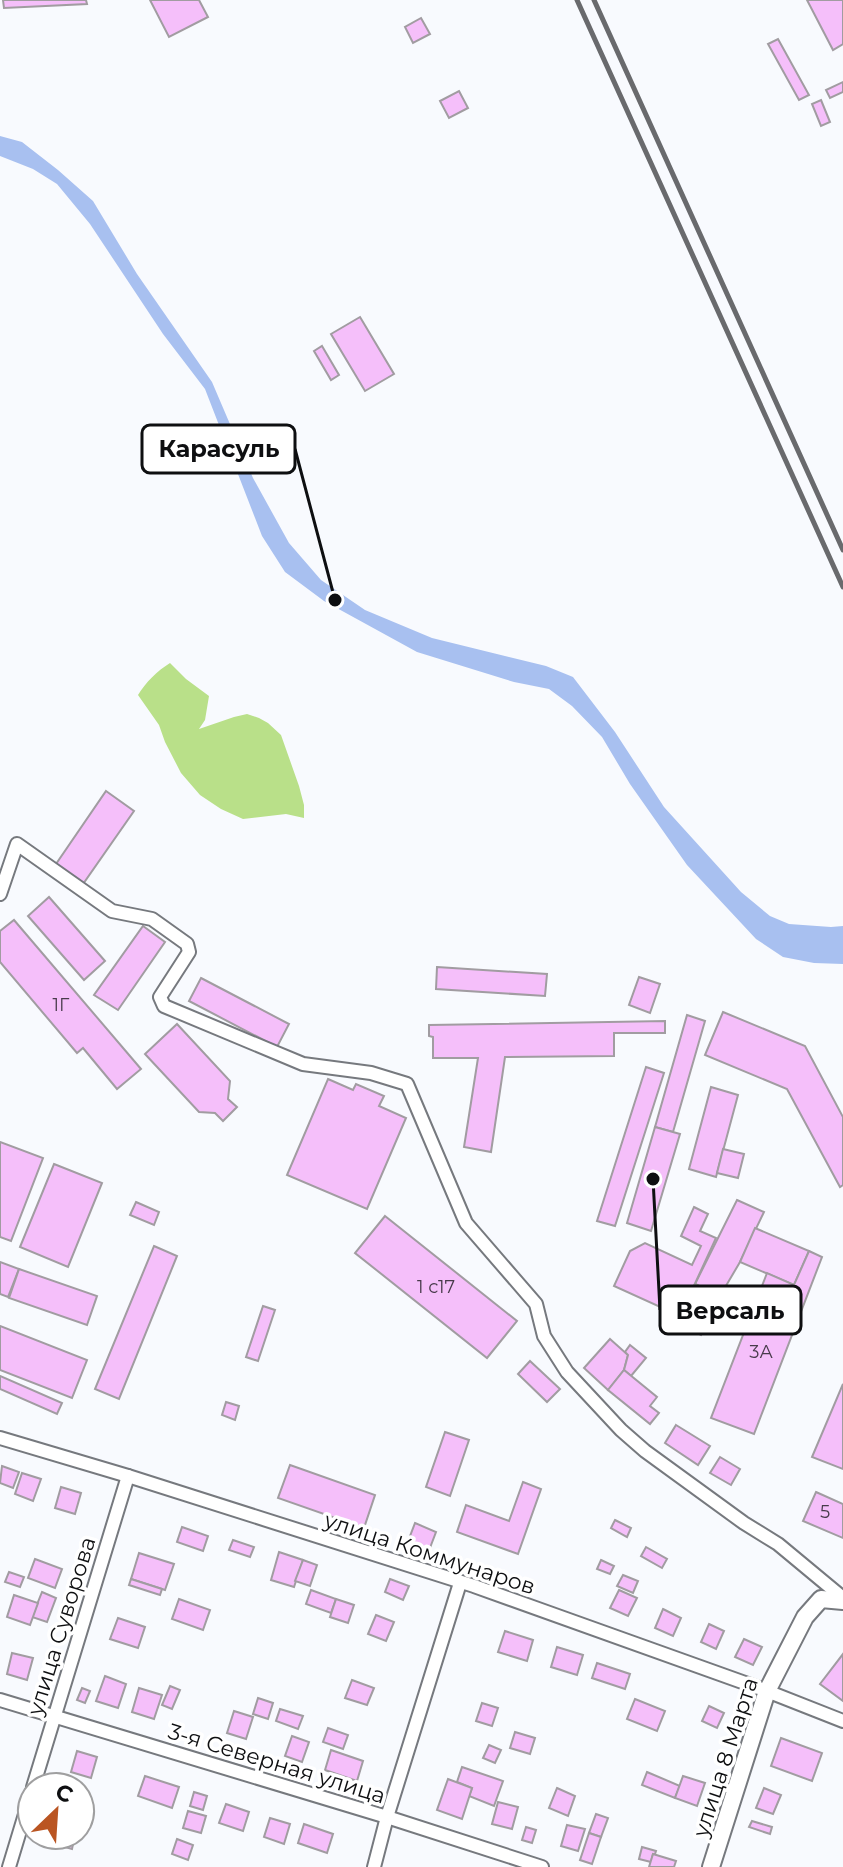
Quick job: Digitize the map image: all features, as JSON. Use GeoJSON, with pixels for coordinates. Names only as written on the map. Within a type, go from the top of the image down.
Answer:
{"type":"FeatureCollection","features":[{"type":"Feature","properties":{"kind":"street"},"geometry":{"type":"LineString","coordinates":[[0,894],[17,844],[112,911],[152,919],[187,944],[189,952],[160,997],[164,1006],[303,1064],[371,1073],[407,1084],[466,1223],[536,1304],[544,1336],[567,1372],[645,1451],[778,1544],[843,1599]]}},
{"type":"Feature","properties":{"kind":"street","name":"улица Коммунаров"},"geometry":{"type":"LineString","coordinates":[[0,1438],[474,1586],[843,1721]]}},
{"type":"Feature","properties":{"kind":"street","name":"улица Суворова"},"geometry":{"type":"LineString","coordinates":[[38,1771],[128,1476]]}},
{"type":"Feature","properties":{"kind":"street"},"geometry":{"type":"LineString","coordinates":[[816,1576],[821,1599],[843,1599]]}},
{"type":"Feature","properties":{"kind":"street"},"geometry":{"type":"LineString","coordinates":[[374,1867],[460,1583]]}},
{"type":"Feature","properties":{"kind":"street","name":"улица 8 Марта"},"geometry":{"type":"LineString","coordinates":[[711,1867],[767,1691],[805,1617],[821,1599]]}},
{"type":"Feature","properties":{"kind":"street","name":"3-я Северная улица"},"geometry":{"type":"LineString","coordinates":[[0,1700],[542,1867]]}},
{"type":"Feature","properties":{"kind":"street","name":"улица Суворова"},"geometry":{"type":"LineString","coordinates":[[9,1867],[16,1844]]}},
{"type":"Feature","properties":{"kind":"green space"},"geometry":{"type":"Polygon","coordinates":[[[170,663],[209,696],[205,720],[199,729],[247,714],[268,723],[281,735],[299,786],[304,818],[286,814],[243,819],[200,795],[181,773],[159,725],[138,695],[152,677],[170,663]]]}},
{"type":"Feature","properties":{"kind":"water"},"geometry":{"type":"Polygon","coordinates":[[[0,136],[22,142],[93,201],[137,274],[212,382],[253,478],[289,543],[321,580],[365,610],[432,638],[546,666],[573,677],[615,732],[664,807],[741,892],[770,916],[789,924],[843,926],[843,964],[783,957],[756,939],[687,865],[630,784],[602,737],[572,706],[549,689],[514,682],[417,652],[324,601],[285,572],[262,536],[205,389],[163,334],[90,224],[57,184],[33,169],[0,156],[0,136]]]}},
{"type":"Feature","properties":{"kind":"building"},"geometry":{"type":"Polygon","coordinates":[[[3,0],[86,0],[87,4],[4,8],[3,0]]]}},
{"type":"Feature","properties":{"kind":"building"},"geometry":{"type":"Polygon","coordinates":[[[150,0],[199,0],[208,17],[169,37],[150,0]]]}},
{"type":"Feature","properties":{"kind":"building"},"geometry":{"type":"Polygon","coordinates":[[[807,0],[843,0],[843,44],[833,50],[807,0]]]}},
{"type":"Feature","properties":{"kind":"building"},"geometry":{"type":"Polygon","coordinates":[[[421,18],[430,34],[413,43],[405,27],[421,18]]]}},
{"type":"Feature","properties":{"kind":"building"},"geometry":{"type":"Polygon","coordinates":[[[778,39],[809,95],[799,100],[768,44],[778,39]]]}},
{"type":"Feature","properties":{"kind":"building"},"geometry":{"type":"Polygon","coordinates":[[[843,82],[843,92],[830,98],[826,90],[843,82]]]}},
{"type":"Feature","properties":{"kind":"building"},"geometry":{"type":"Polygon","coordinates":[[[459,91],[468,108],[449,118],[440,101],[459,91]]]}},
{"type":"Feature","properties":{"kind":"building"},"geometry":{"type":"Polygon","coordinates":[[[821,100],[830,122],[821,126],[812,104],[821,100]]]}},
{"type":"Feature","properties":{"kind":"building"},"geometry":{"type":"Polygon","coordinates":[[[360,317],[394,374],[365,391],[331,334],[360,317]]]}},
{"type":"Feature","properties":{"kind":"building"},"geometry":{"type":"Polygon","coordinates":[[[322,346],[339,375],[331,380],[314,351],[322,346]]]}},
{"type":"Feature","properties":{"kind":"building"},"geometry":{"type":"Polygon","coordinates":[[[106,791],[134,811],[83,884],[56,864],[106,791]]]}},
{"type":"Feature","properties":{"kind":"building"},"geometry":{"type":"Polygon","coordinates":[[[49,897],[105,961],[84,980],[28,916],[49,897]]]}},
{"type":"Feature","properties":{"kind":"building"},"geometry":{"type":"Polygon","coordinates":[[[14,920],[141,1069],[117,1089],[83,1048],[77,1053],[0,962],[0,931],[14,920]]]}},
{"type":"Feature","properties":{"kind":"building"},"geometry":{"type":"Polygon","coordinates":[[[143,926],[165,942],[118,1010],[94,995],[143,926]]]}},
{"type":"Feature","properties":{"kind":"building"},"geometry":{"type":"Polygon","coordinates":[[[437,967],[547,974],[545,996],[436,989],[437,967]]]}},
{"type":"Feature","properties":{"kind":"building"},"geometry":{"type":"Polygon","coordinates":[[[639,977],[660,984],[650,1013],[629,1005],[639,977]]]}},
{"type":"Feature","properties":{"kind":"building"},"geometry":{"type":"Polygon","coordinates":[[[201,978],[289,1024],[277,1047],[189,1001],[201,978]]]}},
{"type":"Feature","properties":{"kind":"building"},"geometry":{"type":"Polygon","coordinates":[[[723,1012],[805,1046],[843,1117],[843,1185],[840,1187],[787,1089],[705,1055],[723,1012]]]}},
{"type":"Feature","properties":{"kind":"building"},"geometry":{"type":"Polygon","coordinates":[[[687,1015],[705,1021],[673,1132],[655,1127],[687,1015]]]}},
{"type":"Feature","properties":{"kind":"building"},"geometry":{"type":"Polygon","coordinates":[[[665,1021],[665,1033],[614,1033],[614,1056],[505,1057],[491,1152],[464,1147],[478,1058],[433,1058],[433,1037],[429,1036],[429,1025],[665,1021]]]}},
{"type":"Feature","properties":{"kind":"building"},"geometry":{"type":"Polygon","coordinates":[[[177,1024],[230,1081],[228,1099],[237,1107],[223,1121],[215,1113],[199,1112],[145,1054],[177,1024]]]}},
{"type":"Feature","properties":{"kind":"building"},"geometry":{"type":"Polygon","coordinates":[[[646,1067],[664,1073],[615,1226],[597,1221],[646,1067]]]}},
{"type":"Feature","properties":{"kind":"building"},"geometry":{"type":"Polygon","coordinates":[[[328,1079],[353,1090],[356,1084],[384,1096],[379,1106],[406,1118],[367,1209],[287,1175],[328,1079]]]}},
{"type":"Feature","properties":{"kind":"building"},"geometry":{"type":"Polygon","coordinates":[[[711,1087],[738,1095],[716,1177],[689,1169],[711,1087]]]}},
{"type":"Feature","properties":{"kind":"building"},"geometry":{"type":"Polygon","coordinates":[[[655,1127],[680,1134],[651,1231],[627,1223],[655,1127]]]}},
{"type":"Feature","properties":{"kind":"building"},"geometry":{"type":"Polygon","coordinates":[[[0,1142],[43,1158],[11,1241],[0,1237],[0,1142]]]}},
{"type":"Feature","properties":{"kind":"building"},"geometry":{"type":"Polygon","coordinates":[[[723,1149],[744,1154],[738,1178],[717,1173],[723,1149]]]}},
{"type":"Feature","properties":{"kind":"building"},"geometry":{"type":"Polygon","coordinates":[[[54,1164],[102,1183],[68,1267],[20,1247],[54,1164]]]}},
{"type":"Feature","properties":{"kind":"building"},"geometry":{"type":"Polygon","coordinates":[[[737,1200],[764,1212],[720,1296],[695,1284],[737,1200]]]}},
{"type":"Feature","properties":{"kind":"building"},"geometry":{"type":"Polygon","coordinates":[[[136,1202],[159,1212],[154,1225],[130,1215],[136,1202]]]}},
{"type":"Feature","properties":{"kind":"building"},"geometry":{"type":"Polygon","coordinates":[[[694,1207],[708,1214],[700,1231],[716,1238],[680,1316],[614,1286],[630,1251],[645,1243],[692,1265],[701,1246],[681,1236],[694,1207]]]}},
{"type":"Feature","properties":{"kind":"building"},"geometry":{"type":"Polygon","coordinates":[[[385,1216],[517,1321],[487,1358],[355,1253],[385,1216]]]}},
{"type":"Feature","properties":{"kind":"building"},"geometry":{"type":"Polygon","coordinates":[[[755,1228],[809,1251],[794,1285],[740,1262],[755,1228]]]}},
{"type":"Feature","properties":{"kind":"building"},"geometry":{"type":"Polygon","coordinates":[[[154,1246],[177,1256],[119,1399],[95,1389],[154,1246]]]}},
{"type":"Feature","properties":{"kind":"building"},"geometry":{"type":"Polygon","coordinates":[[[809,1251],[822,1257],[754,1434],[711,1418],[767,1273],[794,1285],[809,1251]]]}},
{"type":"Feature","properties":{"kind":"building"},"geometry":{"type":"Polygon","coordinates":[[[0,1262],[19,1269],[8,1297],[0,1294],[0,1262]]]}},
{"type":"Feature","properties":{"kind":"building"},"geometry":{"type":"Polygon","coordinates":[[[19,1269],[97,1296],[87,1325],[9,1298],[19,1269]]]}},
{"type":"Feature","properties":{"kind":"building"},"geometry":{"type":"Polygon","coordinates":[[[695,1284],[720,1296],[701,1335],[672,1321],[680,1316],[695,1284]]]}},
{"type":"Feature","properties":{"kind":"building"},"geometry":{"type":"Polygon","coordinates":[[[263,1306],[275,1310],[258,1361],[246,1357],[263,1306]]]}},
{"type":"Feature","properties":{"kind":"building"},"geometry":{"type":"Polygon","coordinates":[[[0,1326],[87,1360],[72,1398],[0,1370],[0,1326]]]}},
{"type":"Feature","properties":{"kind":"building"},"geometry":{"type":"Polygon","coordinates":[[[610,1339],[628,1355],[624,1370],[608,1390],[584,1368],[610,1339]]]}},
{"type":"Feature","properties":{"kind":"building"},"geometry":{"type":"Polygon","coordinates":[[[630,1345],[646,1358],[631,1376],[624,1370],[628,1355],[625,1352],[630,1345]]]}},
{"type":"Feature","properties":{"kind":"building"},"geometry":{"type":"Polygon","coordinates":[[[530,1361],[560,1389],[547,1402],[518,1374],[530,1361]]]}},
{"type":"Feature","properties":{"kind":"building"},"geometry":{"type":"Polygon","coordinates":[[[624,1370],[657,1397],[650,1406],[659,1413],[650,1424],[608,1390],[624,1370]]]}},
{"type":"Feature","properties":{"kind":"building"},"geometry":{"type":"Polygon","coordinates":[[[0,1376],[62,1403],[57,1414],[0,1389],[0,1376]]]}},
{"type":"Feature","properties":{"kind":"building"},"geometry":{"type":"Polygon","coordinates":[[[843,1384],[843,1469],[812,1457],[843,1384]]]}},
{"type":"Feature","properties":{"kind":"building"},"geometry":{"type":"Polygon","coordinates":[[[226,1402],[239,1406],[235,1420],[222,1415],[226,1402]]]}},
{"type":"Feature","properties":{"kind":"building"},"geometry":{"type":"Polygon","coordinates":[[[676,1425],[710,1446],[698,1465],[665,1443],[676,1425]]]}},
{"type":"Feature","properties":{"kind":"building"},"geometry":{"type":"Polygon","coordinates":[[[445,1432],[469,1440],[450,1496],[426,1487],[445,1432]]]}},
{"type":"Feature","properties":{"kind":"building"},"geometry":{"type":"Polygon","coordinates":[[[720,1457],[740,1469],[731,1485],[710,1473],[720,1457]]]}},
{"type":"Feature","properties":{"kind":"building"},"geometry":{"type":"Polygon","coordinates":[[[290,1465],[375,1495],[364,1528],[278,1498],[290,1465]]]}},
{"type":"Feature","properties":{"kind":"building"},"geometry":{"type":"Polygon","coordinates":[[[2,1466],[19,1472],[13,1488],[0,1483],[2,1466]]]}},
{"type":"Feature","properties":{"kind":"building"},"geometry":{"type":"Polygon","coordinates":[[[22,1473],[41,1479],[33,1501],[15,1494],[22,1473]]]}},
{"type":"Feature","properties":{"kind":"building"},"geometry":{"type":"Polygon","coordinates":[[[523,1482],[541,1489],[518,1554],[457,1532],[466,1505],[509,1521],[523,1482]]]}},
{"type":"Feature","properties":{"kind":"building"},"geometry":{"type":"Polygon","coordinates":[[[61,1487],[81,1493],[75,1514],[55,1508],[61,1487]]]}},
{"type":"Feature","properties":{"kind":"building"},"geometry":{"type":"Polygon","coordinates":[[[816,1492],[843,1504],[843,1538],[803,1521],[816,1492]]]}},
{"type":"Feature","properties":{"kind":"building"},"geometry":{"type":"Polygon","coordinates":[[[615,1520],[631,1528],[627,1537],[611,1528],[615,1520]]]}},
{"type":"Feature","properties":{"kind":"building"},"geometry":{"type":"Polygon","coordinates":[[[415,1523],[436,1532],[428,1553],[407,1544],[415,1523]]]}},
{"type":"Feature","properties":{"kind":"building"},"geometry":{"type":"Polygon","coordinates":[[[182,1527],[208,1536],[203,1551],[177,1542],[182,1527]]]}},
{"type":"Feature","properties":{"kind":"building"},"geometry":{"type":"Polygon","coordinates":[[[233,1540],[254,1547],[250,1557],[229,1550],[233,1540]]]}},
{"type":"Feature","properties":{"kind":"building"},"geometry":{"type":"Polygon","coordinates":[[[646,1547],[667,1559],[662,1568],[641,1556],[646,1547]]]}},
{"type":"Feature","properties":{"kind":"building"},"geometry":{"type":"Polygon","coordinates":[[[279,1552],[303,1560],[294,1587],[271,1580],[279,1552]]]}},
{"type":"Feature","properties":{"kind":"building"},"geometry":{"type":"Polygon","coordinates":[[[139,1553],[174,1564],[165,1590],[131,1579],[139,1553]]]}},
{"type":"Feature","properties":{"kind":"building"},"geometry":{"type":"Polygon","coordinates":[[[35,1559],[62,1569],[55,1588],[28,1578],[35,1559]]]}},
{"type":"Feature","properties":{"kind":"building"},"geometry":{"type":"Polygon","coordinates":[[[303,1560],[317,1565],[310,1586],[295,1581],[303,1560]]]}},
{"type":"Feature","properties":{"kind":"building"},"geometry":{"type":"Polygon","coordinates":[[[601,1560],[614,1566],[610,1574],[597,1569],[601,1560]]]}},
{"type":"Feature","properties":{"kind":"building"},"geometry":{"type":"Polygon","coordinates":[[[9,1572],[24,1577],[20,1587],[5,1582],[9,1572]]]}},
{"type":"Feature","properties":{"kind":"building"},"geometry":{"type":"Polygon","coordinates":[[[623,1575],[638,1581],[633,1593],[617,1586],[623,1575]]]}},
{"type":"Feature","properties":{"kind":"building"},"geometry":{"type":"Polygon","coordinates":[[[131,1579],[162,1589],[160,1595],[129,1585],[131,1579]]]}},
{"type":"Feature","properties":{"kind":"building"},"geometry":{"type":"Polygon","coordinates":[[[390,1579],[409,1586],[403,1600],[385,1592],[390,1579]]]}},
{"type":"Feature","properties":{"kind":"building"},"geometry":{"type":"Polygon","coordinates":[[[311,1590],[336,1599],[331,1613],[306,1604],[311,1590]]]}},
{"type":"Feature","properties":{"kind":"building"},"geometry":{"type":"Polygon","coordinates":[[[619,1590],[637,1598],[628,1616],[610,1608],[619,1590]]]}},
{"type":"Feature","properties":{"kind":"building"},"geometry":{"type":"Polygon","coordinates":[[[42,1592],[56,1598],[47,1622],[32,1617],[42,1592]]]}},
{"type":"Feature","properties":{"kind":"building"},"geometry":{"type":"Polygon","coordinates":[[[14,1595],[38,1603],[30,1625],[7,1617],[14,1595]]]}},
{"type":"Feature","properties":{"kind":"building"},"geometry":{"type":"Polygon","coordinates":[[[179,1599],[210,1610],[203,1630],[172,1619],[179,1599]]]}},
{"type":"Feature","properties":{"kind":"building"},"geometry":{"type":"Polygon","coordinates":[[[336,1599],[354,1605],[348,1623],[330,1617],[336,1599]]]}},
{"type":"Feature","properties":{"kind":"building"},"geometry":{"type":"Polygon","coordinates":[[[663,1609],[681,1618],[673,1636],[655,1628],[663,1609]]]}},
{"type":"Feature","properties":{"kind":"building"},"geometry":{"type":"Polygon","coordinates":[[[376,1615],[394,1622],[386,1641],[368,1634],[376,1615]]]}},
{"type":"Feature","properties":{"kind":"building"},"geometry":{"type":"Polygon","coordinates":[[[118,1618],[145,1627],[138,1648],[110,1639],[118,1618]]]}},
{"type":"Feature","properties":{"kind":"building"},"geometry":{"type":"Polygon","coordinates":[[[709,1624],[724,1631],[716,1649],[701,1642],[709,1624]]]}},
{"type":"Feature","properties":{"kind":"building"},"geometry":{"type":"Polygon","coordinates":[[[505,1631],[533,1640],[527,1661],[498,1652],[505,1631]]]}},
{"type":"Feature","properties":{"kind":"building"},"geometry":{"type":"Polygon","coordinates":[[[744,1639],[762,1647],[753,1665],[735,1657],[744,1639]]]}},
{"type":"Feature","properties":{"kind":"building"},"geometry":{"type":"Polygon","coordinates":[[[557,1647],[583,1655],[577,1675],[551,1667],[557,1647]]]}},
{"type":"Feature","properties":{"kind":"building"},"geometry":{"type":"Polygon","coordinates":[[[12,1653],[33,1658],[27,1680],[7,1674],[12,1653]]]}},
{"type":"Feature","properties":{"kind":"building"},"geometry":{"type":"Polygon","coordinates":[[[843,1654],[843,1701],[820,1684],[843,1654]]]}},
{"type":"Feature","properties":{"kind":"building"},"geometry":{"type":"Polygon","coordinates":[[[597,1663],[630,1674],[625,1689],[592,1678],[597,1663]]]}},
{"type":"Feature","properties":{"kind":"building"},"geometry":{"type":"Polygon","coordinates":[[[105,1676],[126,1684],[118,1708],[96,1701],[105,1676]]]}},
{"type":"Feature","properties":{"kind":"building"},"geometry":{"type":"Polygon","coordinates":[[[352,1680],[374,1688],[367,1705],[345,1698],[352,1680]]]}},
{"type":"Feature","properties":{"kind":"building"},"geometry":{"type":"Polygon","coordinates":[[[170,1686],[180,1690],[172,1709],[162,1705],[170,1686]]]}},
{"type":"Feature","properties":{"kind":"building"},"geometry":{"type":"Polygon","coordinates":[[[82,1688],[90,1691],[85,1703],[77,1700],[82,1688]]]}},
{"type":"Feature","properties":{"kind":"building"},"geometry":{"type":"Polygon","coordinates":[[[139,1688],[162,1695],[154,1719],[132,1712],[139,1688]]]}},
{"type":"Feature","properties":{"kind":"building"},"geometry":{"type":"Polygon","coordinates":[[[258,1698],[273,1703],[268,1719],[253,1714],[258,1698]]]}},
{"type":"Feature","properties":{"kind":"building"},"geometry":{"type":"Polygon","coordinates":[[[635,1699],[665,1711],[657,1731],[627,1719],[635,1699]]]}},
{"type":"Feature","properties":{"kind":"building"},"geometry":{"type":"Polygon","coordinates":[[[482,1703],[498,1708],[492,1726],[476,1721],[482,1703]]]}},
{"type":"Feature","properties":{"kind":"building"},"geometry":{"type":"Polygon","coordinates":[[[709,1706],[724,1713],[717,1728],[702,1721],[709,1706]]]}},
{"type":"Feature","properties":{"kind":"building"},"geometry":{"type":"Polygon","coordinates":[[[280,1709],[303,1716],[298,1729],[276,1721],[280,1709]]]}},
{"type":"Feature","properties":{"kind":"building"},"geometry":{"type":"Polygon","coordinates":[[[234,1711],[253,1717],[246,1739],[227,1733],[234,1711]]]}},
{"type":"Feature","properties":{"kind":"building"},"geometry":{"type":"Polygon","coordinates":[[[328,1728],[348,1735],[343,1749],[323,1742],[328,1728]]]}},
{"type":"Feature","properties":{"kind":"building"},"geometry":{"type":"Polygon","coordinates":[[[515,1732],[535,1738],[530,1754],[510,1748],[515,1732]]]}},
{"type":"Feature","properties":{"kind":"building"},"geometry":{"type":"Polygon","coordinates":[[[292,1736],[309,1742],[302,1762],[285,1756],[292,1736]]]}},
{"type":"Feature","properties":{"kind":"building"},"geometry":{"type":"Polygon","coordinates":[[[781,1738],[822,1753],[812,1781],[771,1766],[781,1738]]]}},
{"type":"Feature","properties":{"kind":"building"},"geometry":{"type":"Polygon","coordinates":[[[489,1745],[501,1750],[495,1763],[483,1758],[489,1745]]]}},
{"type":"Feature","properties":{"kind":"building"},"geometry":{"type":"Polygon","coordinates":[[[331,1750],[363,1761],[357,1781],[325,1770],[331,1750]]]}},
{"type":"Feature","properties":{"kind":"building"},"geometry":{"type":"Polygon","coordinates":[[[77,1751],[97,1757],[93,1771],[71,1771],[77,1751]]]}},
{"type":"Feature","properties":{"kind":"building"},"geometry":{"type":"Polygon","coordinates":[[[462,1767],[503,1781],[494,1806],[469,1796],[472,1788],[457,1782],[462,1767]]]}},
{"type":"Feature","properties":{"kind":"building"},"geometry":{"type":"Polygon","coordinates":[[[647,1772],[680,1786],[675,1798],[642,1785],[647,1772]]]}},
{"type":"Feature","properties":{"kind":"building"},"geometry":{"type":"Polygon","coordinates":[[[145,1776],[179,1787],[172,1808],[138,1796],[145,1776]]]}},
{"type":"Feature","properties":{"kind":"building"},"geometry":{"type":"Polygon","coordinates":[[[683,1776],[705,1783],[697,1806],[675,1798],[683,1776]]]}},
{"type":"Feature","properties":{"kind":"building"},"geometry":{"type":"Polygon","coordinates":[[[448,1779],[472,1788],[462,1819],[437,1810],[448,1779]]]}},
{"type":"Feature","properties":{"kind":"building"},"geometry":{"type":"Polygon","coordinates":[[[557,1788],[575,1796],[568,1816],[549,1808],[557,1788]]]}},
{"type":"Feature","properties":{"kind":"building"},"geometry":{"type":"Polygon","coordinates":[[[764,1788],[781,1795],[773,1814],[756,1808],[764,1788]]]}},
{"type":"Feature","properties":{"kind":"building"},"geometry":{"type":"Polygon","coordinates":[[[194,1792],[207,1796],[203,1810],[190,1806],[194,1792]]]}},
{"type":"Feature","properties":{"kind":"building"},"geometry":{"type":"Polygon","coordinates":[[[498,1802],[518,1807],[512,1829],[492,1824],[498,1802]]]}},
{"type":"Feature","properties":{"kind":"building"},"geometry":{"type":"Polygon","coordinates":[[[226,1804],[249,1812],[243,1831],[219,1823],[226,1804]]]}},
{"type":"Feature","properties":{"kind":"building"},"geometry":{"type":"Polygon","coordinates":[[[188,1811],[206,1816],[201,1833],[183,1828],[188,1811]]]}},
{"type":"Feature","properties":{"kind":"building"},"geometry":{"type":"Polygon","coordinates":[[[596,1814],[608,1818],[601,1837],[589,1833],[596,1814]]]}},
{"type":"Feature","properties":{"kind":"building"},"geometry":{"type":"Polygon","coordinates":[[[270,1818],[290,1824],[284,1844],[264,1837],[270,1818]]]}},
{"type":"Feature","properties":{"kind":"building"},"geometry":{"type":"Polygon","coordinates":[[[752,1821],[772,1827],[770,1834],[749,1827],[752,1821]]]}},
{"type":"Feature","properties":{"kind":"building"},"geometry":{"type":"Polygon","coordinates":[[[304,1824],[333,1834],[327,1853],[298,1843],[304,1824]]]}},
{"type":"Feature","properties":{"kind":"building"},"geometry":{"type":"Polygon","coordinates":[[[567,1825],[585,1829],[578,1851],[561,1846],[567,1825]]]}},
{"type":"Feature","properties":{"kind":"building"},"geometry":{"type":"Polygon","coordinates":[[[526,1827],[536,1830],[532,1843],[522,1840],[526,1827]]]}},
{"type":"Feature","properties":{"kind":"building"},"geometry":{"type":"Polygon","coordinates":[[[589,1833],[601,1837],[592,1864],[580,1860],[589,1833]]]}},
{"type":"Feature","properties":{"kind":"building"},"geometry":{"type":"Polygon","coordinates":[[[177,1839],[193,1845],[188,1860],[172,1854],[177,1839]]]}},
{"type":"Feature","properties":{"kind":"building"},"geometry":{"type":"Polygon","coordinates":[[[642,1847],[656,1851],[651,1862],[639,1859],[642,1847]]]}},
{"type":"Feature","properties":{"kind":"building"},"geometry":{"type":"Polygon","coordinates":[[[653,1854],[676,1861],[674,1867],[649,1867],[653,1854]]]}},
{"type":"Feature","properties":{"kind":"railway"},"geometry":{"type":"LineString","coordinates":[[577,0],[843,587]]}},
{"type":"Feature","properties":{"kind":"railway"},"geometry":{"type":"LineString","coordinates":[[594,0],[843,550]]}},
{"type":"Feature","properties":{"kind":"place","name":"Карасуль"},"geometry":{"type":"Point","coordinates":[335,600]}},
{"type":"Feature","properties":{"kind":"place","name":"Версаль"},"geometry":{"type":"Point","coordinates":[653,1179]}}]}
